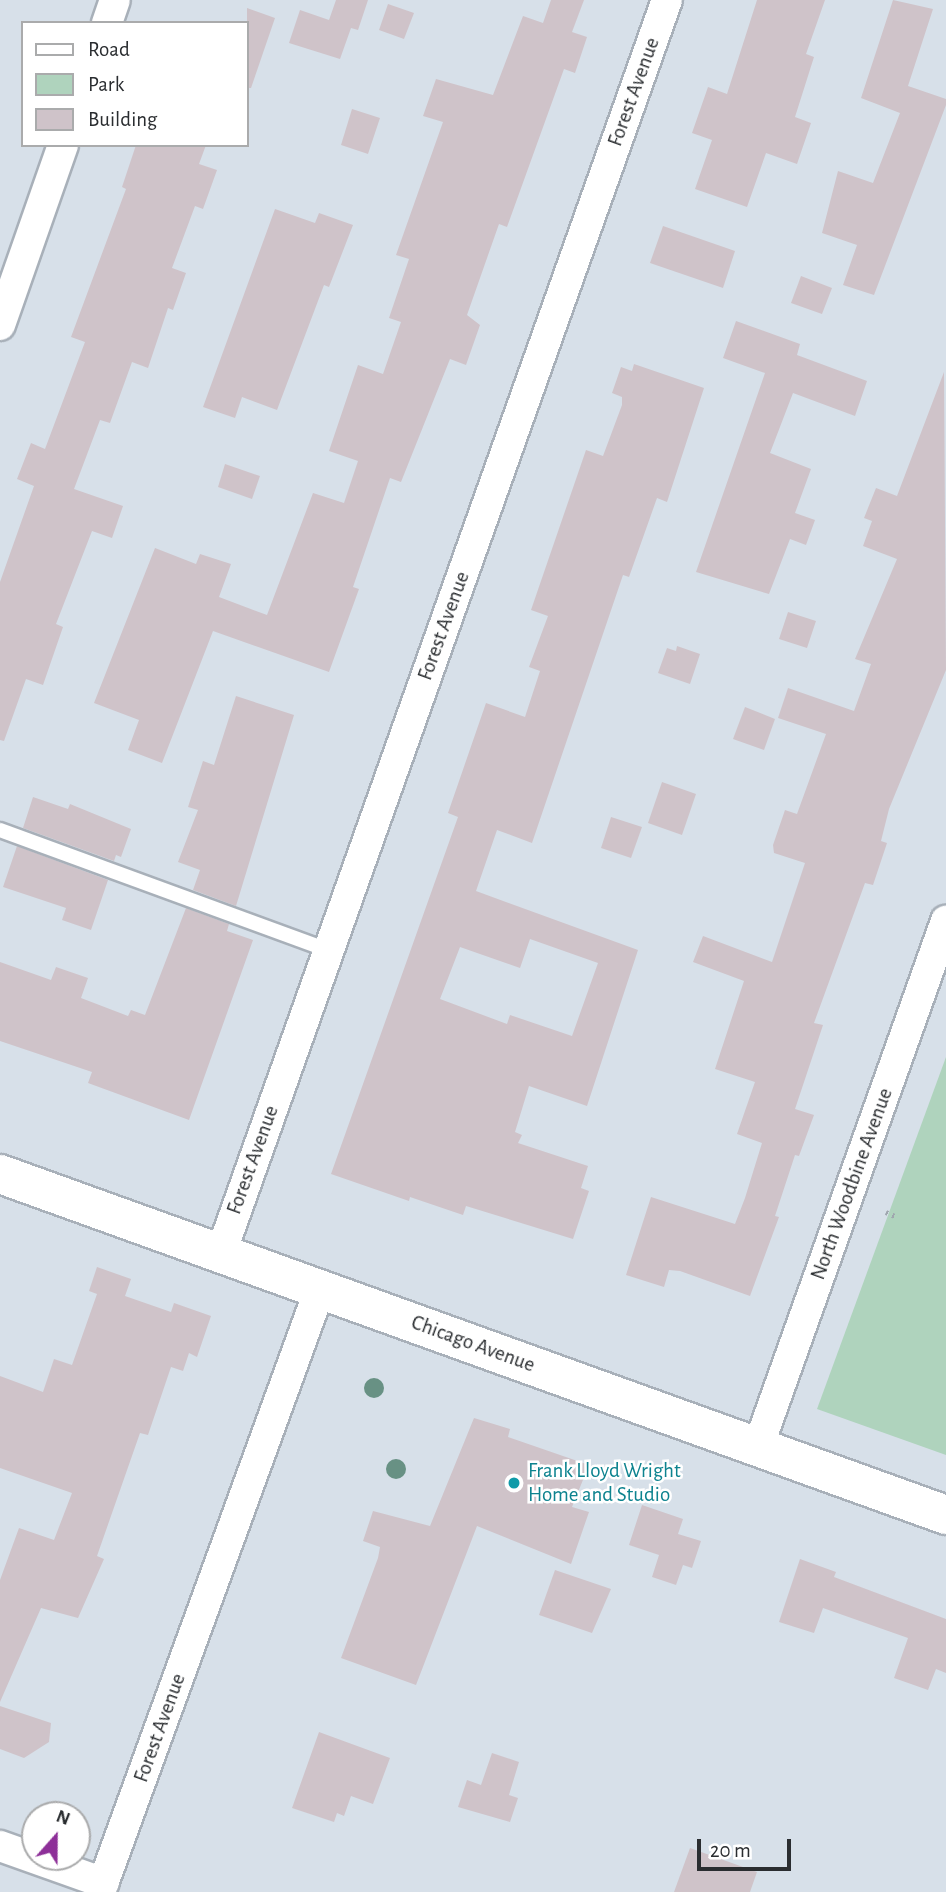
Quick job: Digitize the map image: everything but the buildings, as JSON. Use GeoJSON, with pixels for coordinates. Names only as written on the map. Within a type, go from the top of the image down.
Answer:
{"type":"FeatureCollection","features":[{"type":"Feature","properties":{"kind":"main road","name":"Chicago Avenue"},"geometry":{"type":"LineString","coordinates":[[0,1174],[946,1515]]}},
{"type":"Feature","properties":{"kind":"street"},"geometry":{"type":"LineString","coordinates":[[108,21],[115,0]]}},
{"type":"Feature","properties":{"kind":"street","name":"Forest Avenue"},"geometry":{"type":"LineString","coordinates":[[220,1253],[667,0]]}},
{"type":"Feature","properties":{"kind":"street"},"geometry":{"type":"LineString","coordinates":[[0,326],[63,147]]}},
{"type":"Feature","properties":{"kind":"street","name":"North Woodbine Avenue"},"geometry":{"type":"LineString","coordinates":[[758,1447],[946,921]]}},
{"type":"Feature","properties":{"kind":"street","name":"Forest Avenue"},"geometry":{"type":"LineString","coordinates":[[102,1887],[320,1289]]}},
{"type":"Feature","properties":{"kind":"street"},"geometry":{"type":"LineString","coordinates":[[0,1846],[102,1887]]}},
{"type":"Feature","properties":{"kind":"lane"},"geometry":{"type":"LineString","coordinates":[[0,830],[328,950]]}},
{"type":"Feature","properties":{"kind":"path"},"geometry":{"type":"LineString","coordinates":[[886,1212],[897,1217]]}},
{"type":"Feature","properties":{"kind":"green space"},"geometry":{"type":"Polygon","coordinates":[[[946,1057],[946,1455],[817,1409],[946,1057]]]}},
{"type":"Feature","properties":{"kind":"place","name":"Frank Lloyd Wright Home and Studio"},"geometry":{"type":"Point","coordinates":[514,1483]}}]}
